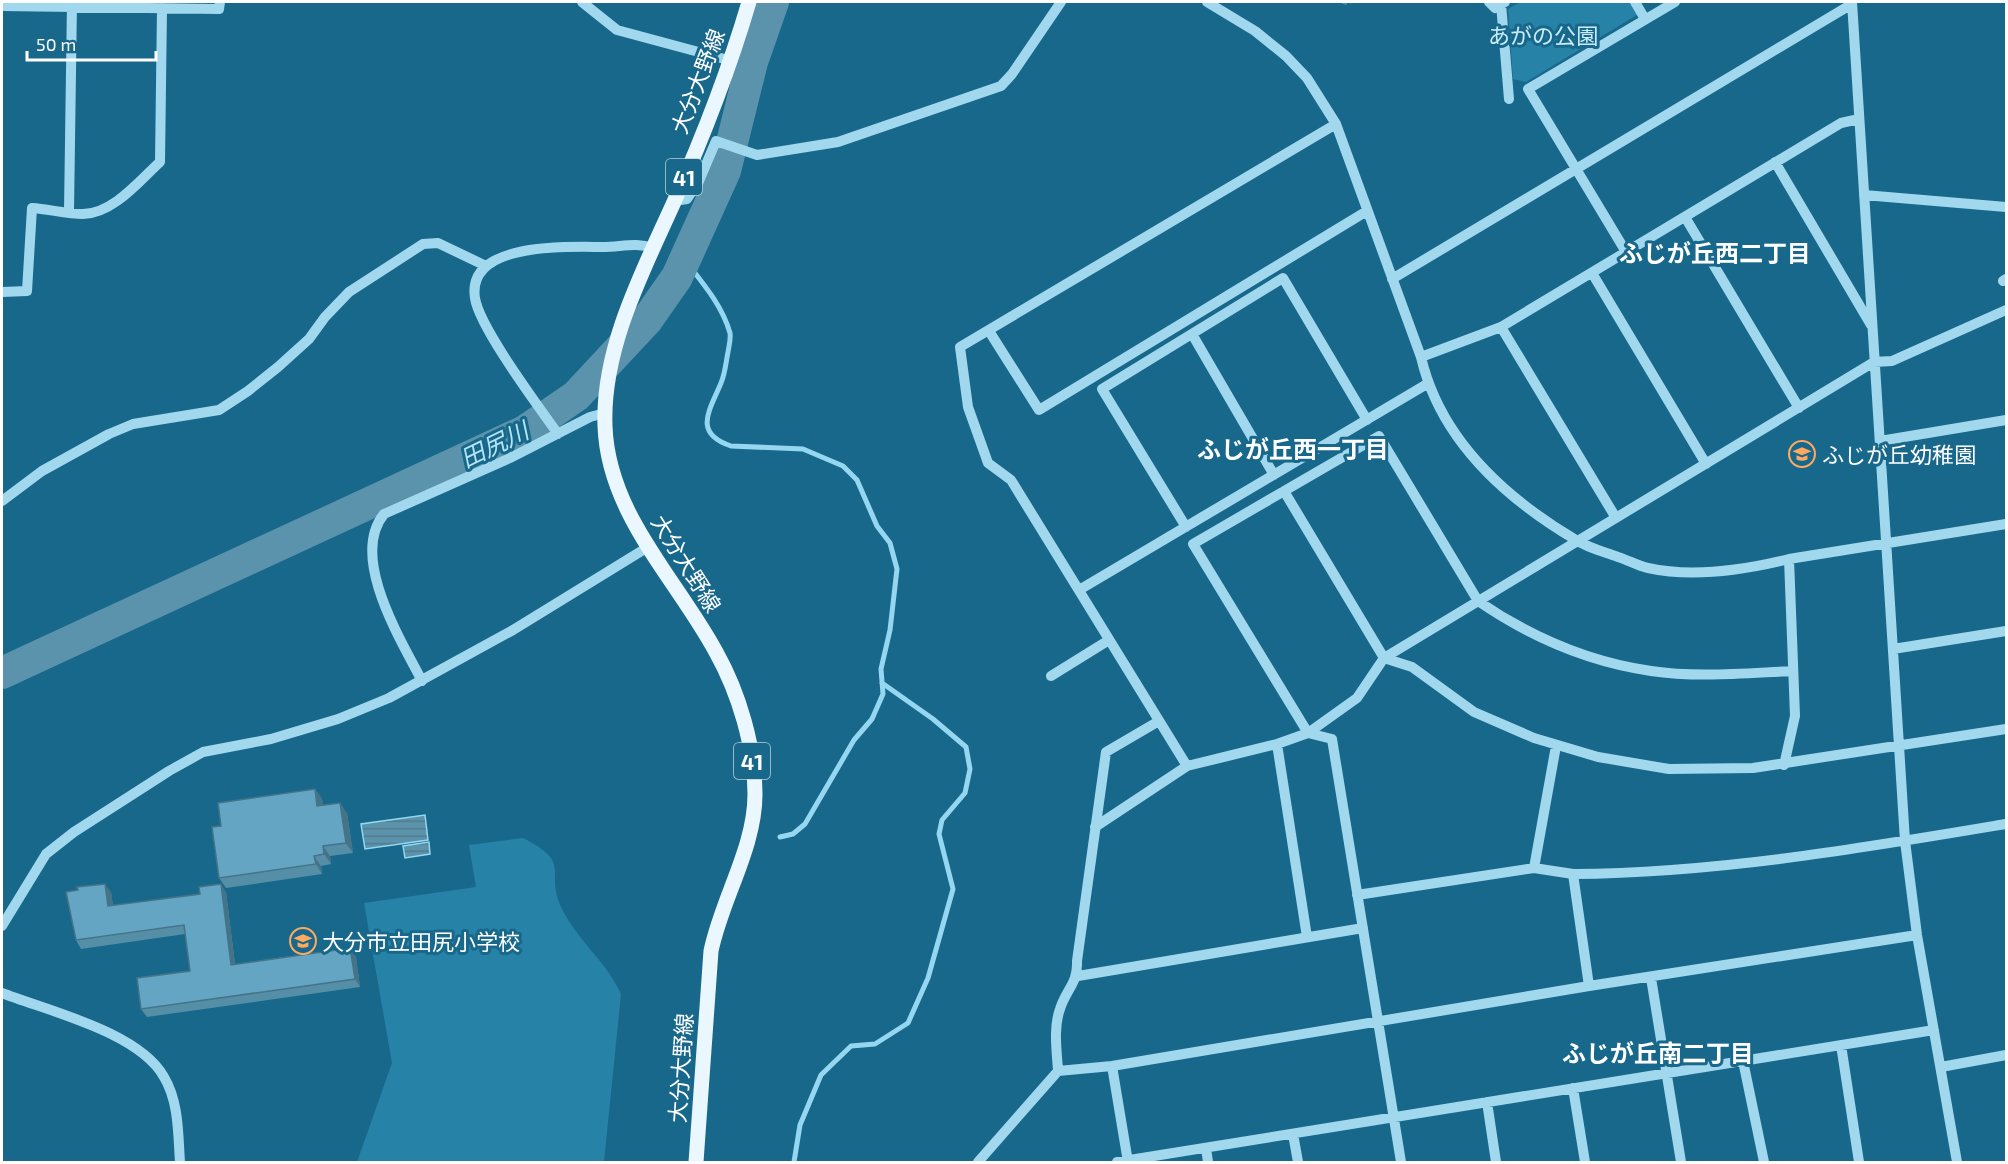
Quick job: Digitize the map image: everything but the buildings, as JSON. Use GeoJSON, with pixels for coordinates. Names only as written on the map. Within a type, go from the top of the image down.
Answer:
{"type":"FeatureCollection","features":[{"type":"Feature","properties":{"kind":"main road","name":"大分大野線"},"geometry":{"type":"LineString","coordinates":[[696,1162],[711,951],[716,926],[749,835],[753,814],[754,782],[746,736],[727,673],[715,650],[648,547],[618,491],[609,463],[605,413],[615,351],[653,248],[732,61],[749,2]]}},
{"type":"Feature","properties":{"kind":"street"},"geometry":{"type":"LineString","coordinates":[[2,6],[72,4],[219,9],[220,2]]}},
{"type":"Feature","properties":{"kind":"street"},"geometry":{"type":"LineString","coordinates":[[582,2],[617,30],[732,61]]}},
{"type":"Feature","properties":{"kind":"street"},"geometry":{"type":"LineString","coordinates":[[674,201],[687,199],[699,181],[716,141],[753,154],[838,142],[1000,86],[1012,74],[1061,2]]}},
{"type":"Feature","properties":{"kind":"street"},"geometry":{"type":"LineString","coordinates":[[1206,2],[1255,31],[1286,56],[1307,78],[1336,124],[1421,357],[1427,384],[1447,424],[1488,475],[1577,541],[1648,568],[1694,572],[1754,567],[1789,559],[2007,524]]}},
{"type":"Feature","properties":{"kind":"street"},"geometry":{"type":"LineString","coordinates":[[1489,2],[1495,8],[1503,3],[1509,99]]}},
{"type":"Feature","properties":{"kind":"street"},"geometry":{"type":"LineString","coordinates":[[1635,2],[1645,19]]}},
{"type":"Feature","properties":{"kind":"street"},"geometry":{"type":"LineString","coordinates":[[1626,252],[1528,89],[1675,2]]}},
{"type":"Feature","properties":{"kind":"street"},"geometry":{"type":"LineString","coordinates":[[1392,279],[1852,3],[1905,841],[1917,935],[1957,1162]]}},
{"type":"Feature","properties":{"kind":"street"},"geometry":{"type":"LineString","coordinates":[[69,211],[72,4]]}},
{"type":"Feature","properties":{"kind":"street"},"geometry":{"type":"LineString","coordinates":[[2,292],[27,291],[32,208],[82,214],[97,212],[115,201],[160,162],[162,8]]}},
{"type":"Feature","properties":{"kind":"street"},"geometry":{"type":"LineString","coordinates":[[1421,357],[1501,327],[1841,123],[1859,119]]}},
{"type":"Feature","properties":{"kind":"street"},"geometry":{"type":"LineString","coordinates":[[1187,766],[1011,480],[988,463],[968,407],[960,347],[1336,124]]}},
{"type":"Feature","properties":{"kind":"street"},"geometry":{"type":"LineString","coordinates":[[1775,162],[1872,327]]}},
{"type":"Feature","properties":{"kind":"street"},"geometry":{"type":"LineString","coordinates":[[1864,195],[2007,207]]}},
{"type":"Feature","properties":{"kind":"street"},"geometry":{"type":"LineString","coordinates":[[989,331],[1039,410],[1367,211]]}},
{"type":"Feature","properties":{"kind":"street"},"geometry":{"type":"LineString","coordinates":[[1685,217],[1799,408]]}},
{"type":"Feature","properties":{"kind":"street"},"geometry":{"type":"LineString","coordinates":[[2,501],[42,471],[133,424],[219,410],[248,392],[279,367],[309,339],[325,317],[349,292],[423,244],[438,243],[486,266]]}},
{"type":"Feature","properties":{"kind":"street"},"geometry":{"type":"LineString","coordinates":[[558,434],[519,378],[479,312],[474,296],[477,279],[486,266],[508,255],[539,247],[611,247],[640,244],[653,248]]}},
{"type":"Feature","properties":{"kind":"street"},"geometry":{"type":"LineString","coordinates":[[1592,273],[1706,464]]}},
{"type":"Feature","properties":{"kind":"street"},"geometry":{"type":"LineString","coordinates":[[1186,527],[1102,389],[1283,278],[1367,420]]}},
{"type":"Feature","properties":{"kind":"street"},"geometry":{"type":"LineString","coordinates":[[1095,827],[1187,766],[1308,734],[1357,698],[1384,658],[1874,362],[1892,361],[2007,310]]}},
{"type":"Feature","properties":{"kind":"street"},"geometry":{"type":"LineString","coordinates":[[1501,327],[1616,518]]}},
{"type":"Feature","properties":{"kind":"street"},"geometry":{"type":"LineString","coordinates":[[1192,334],[1274,475]]}},
{"type":"Feature","properties":{"kind":"street"},"geometry":{"type":"LineString","coordinates":[[1078,590],[1427,384]]}},
{"type":"Feature","properties":{"kind":"street"},"geometry":{"type":"LineString","coordinates":[[422,681],[391,623],[378,582],[372,551],[374,526],[384,514],[590,417],[605,413]]}},
{"type":"Feature","properties":{"kind":"street"},"geometry":{"type":"LineString","coordinates":[[1880,441],[2007,420]]}},
{"type":"Feature","properties":{"kind":"street"},"geometry":{"type":"LineString","coordinates":[[1401,1162],[1332,739],[1308,734],[1193,544],[1379,436],[1478,601],[1556,645],[1608,662],[1651,671],[1680,673],[1793,671]]}},
{"type":"Feature","properties":{"kind":"street"},"geometry":{"type":"LineString","coordinates":[[1284,491],[1384,658],[1413,667],[1474,712],[1556,746],[1598,757],[1669,769],[1718,770],[1784,765],[2007,729]]}},
{"type":"Feature","properties":{"kind":"street"},"geometry":{"type":"LineString","coordinates":[[2,926],[46,854],[74,832],[169,771],[203,752],[271,739],[338,719],[389,698],[513,630],[648,547]]}},
{"type":"Feature","properties":{"kind":"street"},"geometry":{"type":"LineString","coordinates":[[1784,765],[1794,716],[1789,559]]}},
{"type":"Feature","properties":{"kind":"street"},"geometry":{"type":"LineString","coordinates":[[1893,649],[2007,631]]}},
{"type":"Feature","properties":{"kind":"street"},"geometry":{"type":"LineString","coordinates":[[1051,676],[1109,640]]}},
{"type":"Feature","properties":{"kind":"street"},"geometry":{"type":"LineString","coordinates":[[1058,1071],[1056,1034],[1059,1009],[1078,976],[1077,961],[1106,752],[1159,721]]}},
{"type":"Feature","properties":{"kind":"street"},"geometry":{"type":"LineString","coordinates":[[1277,744],[1307,937]]}},
{"type":"Feature","properties":{"kind":"street"},"geometry":{"type":"LineString","coordinates":[[1534,868],[1556,746]]}},
{"type":"Feature","properties":{"kind":"street"},"geometry":{"type":"LineString","coordinates":[[1357,895],[1534,868],[1573,874],[1671,872],[2006,827]]}},
{"type":"Feature","properties":{"kind":"street"},"geometry":{"type":"LineString","coordinates":[[1573,874],[1588,986]]}},
{"type":"Feature","properties":{"kind":"street"},"geometry":{"type":"LineString","coordinates":[[1078,976],[1363,928]]}},
{"type":"Feature","properties":{"kind":"street"},"geometry":{"type":"LineString","coordinates":[[978,1162],[1058,1071],[1112,1066],[1588,986],[1917,935]]}},
{"type":"Feature","properties":{"kind":"street"},"geometry":{"type":"LineString","coordinates":[[1651,978],[1682,1162]]}},
{"type":"Feature","properties":{"kind":"street"},"geometry":{"type":"LineString","coordinates":[[2,993],[124,1041],[147,1056],[164,1076],[173,1098],[180,1162]]}},
{"type":"Feature","properties":{"kind":"street"},"geometry":{"type":"LineString","coordinates":[[1112,1066],[1124,1162],[1934,1030]]}},
{"type":"Feature","properties":{"kind":"street"},"geometry":{"type":"LineString","coordinates":[[1841,1045],[1859,1162]]}},
{"type":"Feature","properties":{"kind":"street"},"geometry":{"type":"LineString","coordinates":[[1941,1067],[2007,1055]]}},
{"type":"Feature","properties":{"kind":"street"},"geometry":{"type":"LineString","coordinates":[[1743,1061],[1764,1162]]}},
{"type":"Feature","properties":{"kind":"street"},"geometry":{"type":"LineString","coordinates":[[1573,1088],[1586,1162]]}},
{"type":"Feature","properties":{"kind":"street"},"geometry":{"type":"LineString","coordinates":[[1487,1102],[1496,1162]]}},
{"type":"Feature","properties":{"kind":"street"},"geometry":{"type":"LineString","coordinates":[[1293,1134],[1298,1162]]}},
{"type":"Feature","properties":{"kind":"street"},"geometry":{"type":"LineString","coordinates":[[1206,1148],[1208,1162]]}},
{"type":"Feature","properties":{"kind":"green space","name":"あがの公園"},"geometry":{"type":"Polygon","coordinates":[[[1520,2],[1629,2],[1637,15],[1526,82],[1513,79],[1508,9],[1520,2]]]}},
{"type":"Feature","properties":{"kind":"green space"},"geometry":{"type":"Polygon","coordinates":[[[523,838],[539,847],[553,862],[557,896],[562,909],[615,982],[621,994],[604,1162],[357,1162],[392,1063],[364,903],[476,887],[469,845],[523,838]]]}},
{"type":"Feature","properties":{"kind":"shaded area"},"geometry":{"type":"Polygon","coordinates":[[[425,815],[428,840],[365,849],[361,824],[425,815]]]}},
{"type":"Feature","properties":{"kind":"shaded area"},"geometry":{"type":"Polygon","coordinates":[[[429,842],[430,854],[405,858],[403,846],[429,842]]]}},
{"type":"Feature","properties":{"kind":"waterway","name":"田尻川"},"geometry":{"type":"LineString","coordinates":[[2,673],[525,431],[576,396],[647,320],[677,277],[725,171],[752,62],[773,2]]}},
{"type":"Feature","properties":{"kind":"waterway"},"geometry":{"type":"LineString","coordinates":[[684,259],[717,303],[730,333],[724,376],[707,420],[711,434],[719,441],[731,446],[803,449],[843,466],[857,480],[877,526],[890,543],[897,569],[890,630],[881,669],[883,694],[872,719],[854,740],[805,824],[793,834],[780,837]]}},
{"type":"Feature","properties":{"kind":"waterway"},"geometry":{"type":"LineString","coordinates":[[794,1162],[800,1125],[821,1075],[851,1046],[875,1044],[908,1023],[928,978],[953,889],[939,834],[942,820],[965,793],[970,769],[966,747],[933,719],[882,683]]}},
{"type":"Feature","properties":{"kind":"place","name":"ふじが丘幼稚園"},"geometry":{"type":"Point","coordinates":[1802,454]}},
{"type":"Feature","properties":{"kind":"place","name":"大分市立田尻小学校"},"geometry":{"type":"Point","coordinates":[303,941]}},
{"type":"Feature","properties":{"kind":"district","name":"ふじが丘西二丁目"},"geometry":{"type":"Point","coordinates":[1715,252]}},
{"type":"Feature","properties":{"kind":"district","name":"ふじが丘西一丁目"},"geometry":{"type":"Point","coordinates":[1293,448]}},
{"type":"Feature","properties":{"kind":"district","name":"ふじが丘南二丁目"},"geometry":{"type":"Point","coordinates":[1658,1052]}}]}
